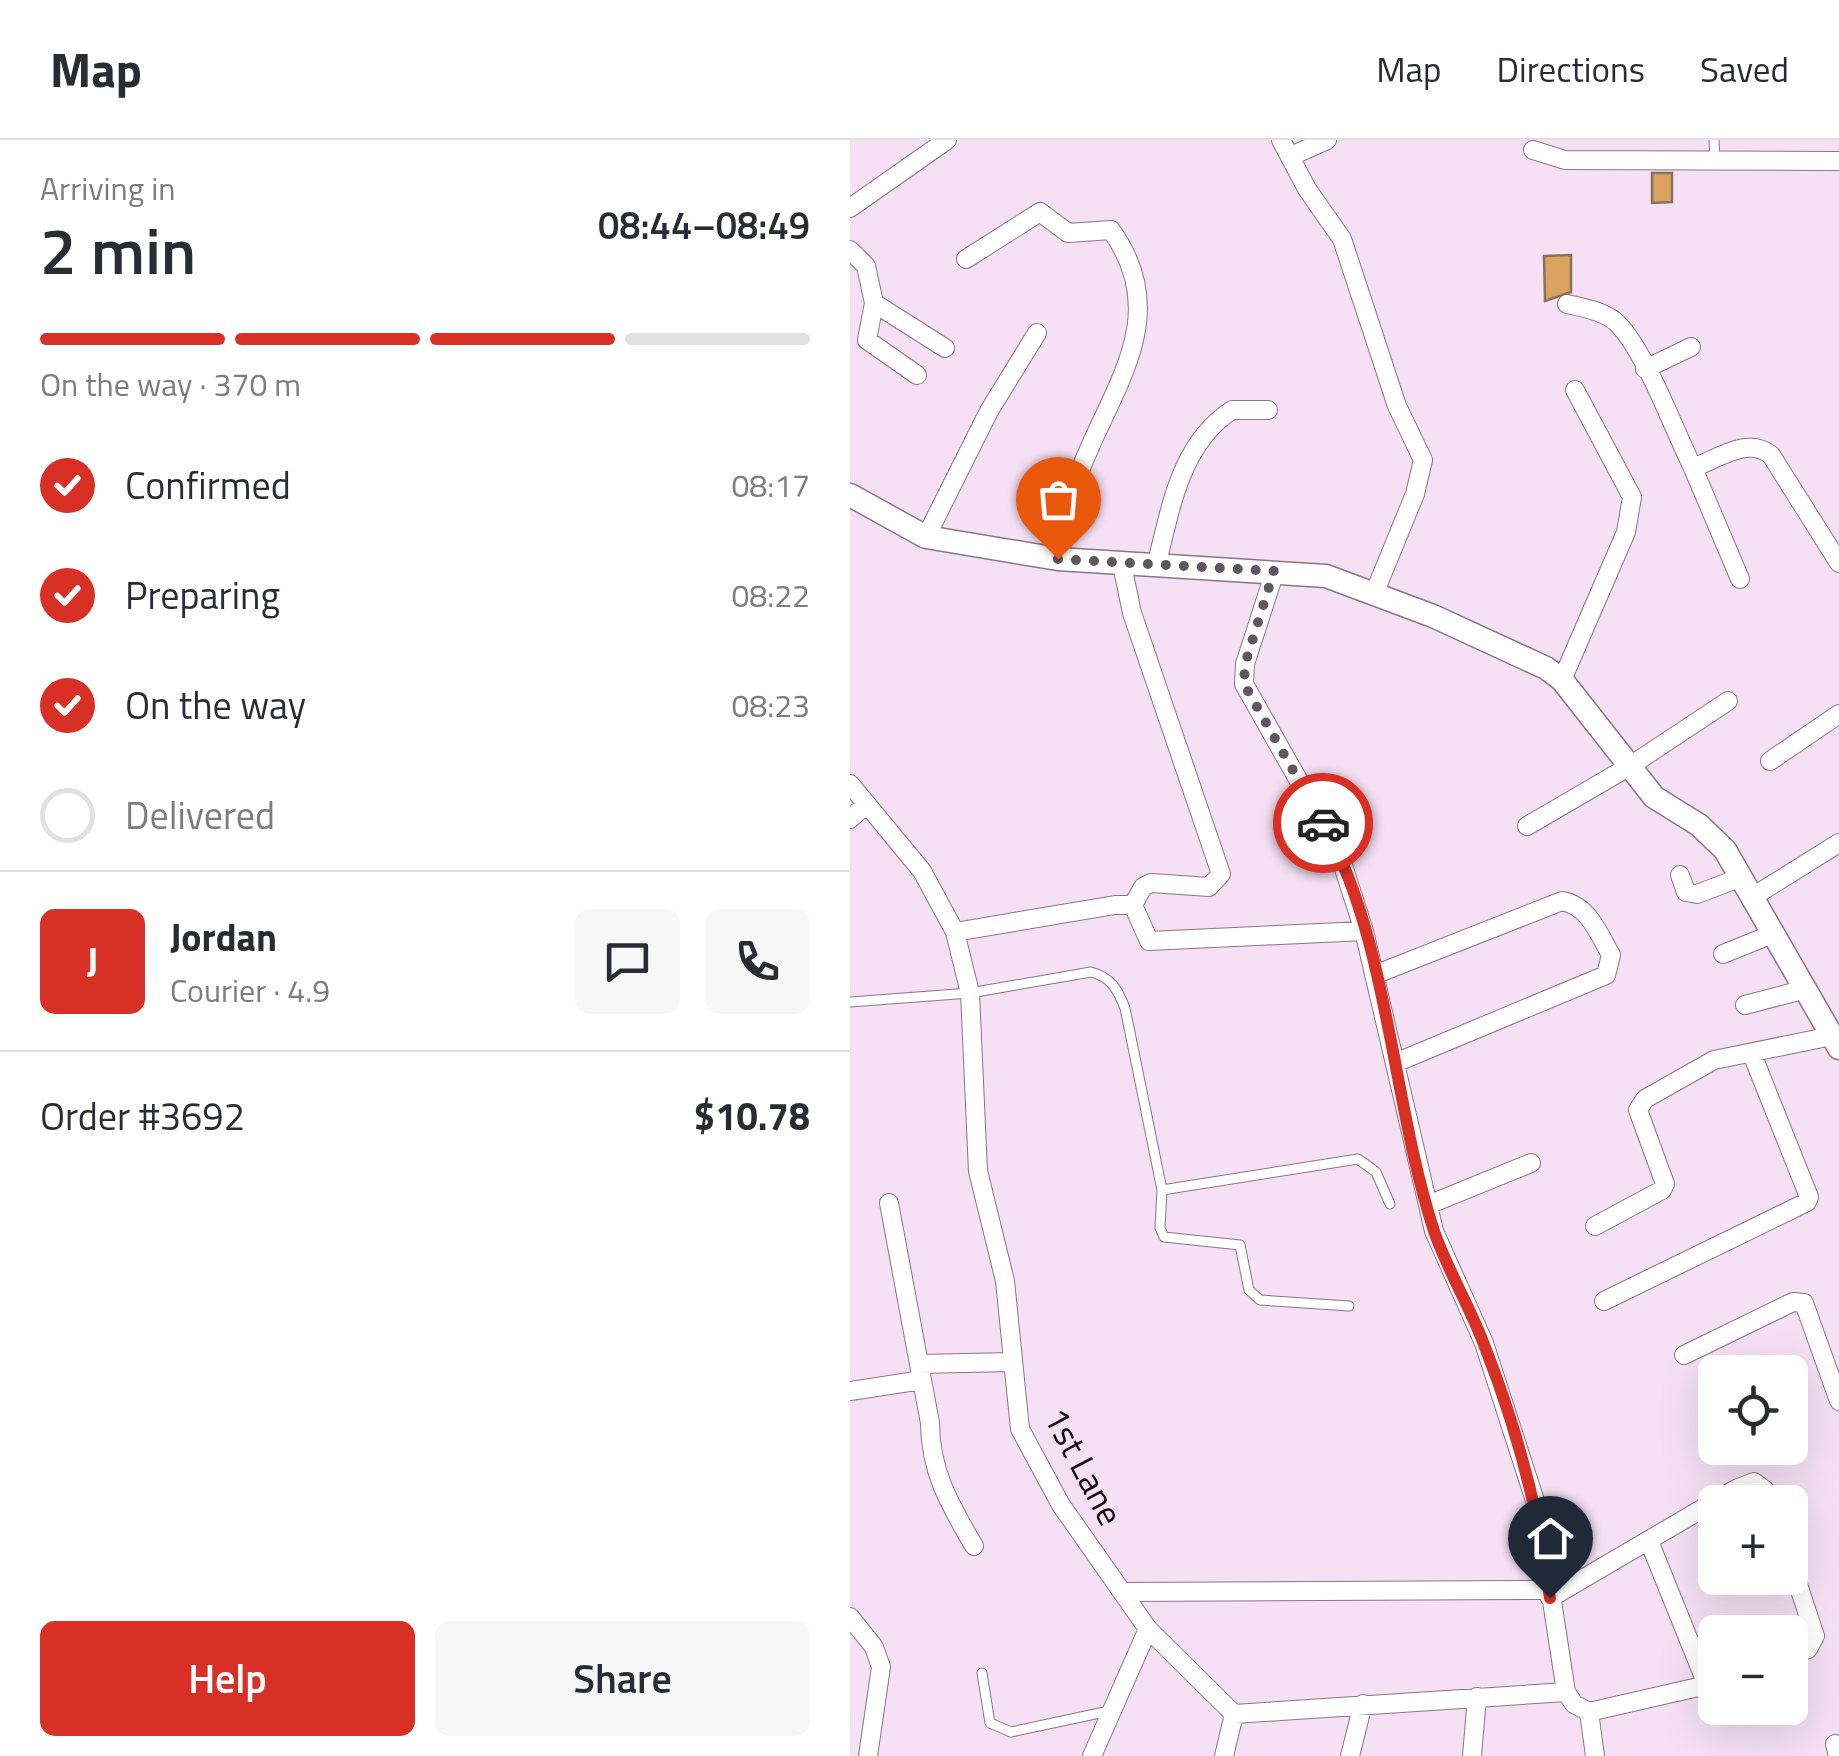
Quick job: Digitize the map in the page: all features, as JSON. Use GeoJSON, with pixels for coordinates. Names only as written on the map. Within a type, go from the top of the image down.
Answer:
{"type":"FeatureCollection","features":[{"type":"Feature","properties":{"kind":"street"},"geometry":{"type":"LineString","coordinates":[[850,208],[946,140]]}},
{"type":"Feature","properties":{"kind":"street"},"geometry":{"type":"LineString","coordinates":[[1326,140],[1286,148],[1307,189],[1342,239],[1397,406],[1423,460],[1416,494],[1374,594]]}},
{"type":"Feature","properties":{"kind":"street"},"geometry":{"type":"LineString","coordinates":[[1533,150],[1565,160],[1839,160]]}},
{"type":"Feature","properties":{"kind":"street"},"geometry":{"type":"LineString","coordinates":[[966,259],[1040,212],[1068,233],[1111,230],[1138,288],[1136,345],[1080,472],[1058,559]]}},
{"type":"Feature","properties":{"kind":"street"},"geometry":{"type":"LineString","coordinates":[[850,250],[866,266],[874,303],[867,340],[916,375]]}},
{"type":"Feature","properties":{"kind":"street"},"geometry":{"type":"LineString","coordinates":[[874,303],[944,348]]}},
{"type":"Feature","properties":{"kind":"street"},"geometry":{"type":"LineString","coordinates":[[1567,304],[1598,312],[1616,322],[1645,369],[1693,468],[1740,579]]}},
{"type":"Feature","properties":{"kind":"street"},"geometry":{"type":"LineString","coordinates":[[926,537],[989,411],[1037,333]]}},
{"type":"Feature","properties":{"kind":"street"},"geometry":{"type":"LineString","coordinates":[[1645,369],[1691,348]]}},
{"type":"Feature","properties":{"kind":"street"},"geometry":{"type":"LineString","coordinates":[[1562,680],[1626,532],[1632,497],[1576,390]]}},
{"type":"Feature","properties":{"kind":"street"},"geometry":{"type":"LineString","coordinates":[[1156,566],[1178,481],[1205,434],[1232,410],[1268,410]]}},
{"type":"Feature","properties":{"kind":"street"},"geometry":{"type":"LineString","coordinates":[[1693,468],[1748,446],[1762,448],[1839,563]]}},
{"type":"Feature","properties":{"kind":"street"},"geometry":{"type":"LineString","coordinates":[[850,495],[926,537],[1058,559],[1326,576],[1433,616],[1546,668],[1562,680],[1654,797],[1699,825],[1725,850],[1835,1042],[1714,1060],[1639,1104],[1665,1184],[1662,1190],[1596,1226]]}},
{"type":"Feature","properties":{"kind":"street"},"geometry":{"type":"LineString","coordinates":[[1122,565],[1132,613],[1221,874],[1209,887],[1142,887],[1132,906]]}},
{"type":"Feature","properties":{"kind":"street"},"geometry":{"type":"LineString","coordinates":[[1274,571],[1245,664],[1244,684],[1338,850],[1364,930],[1434,1232],[1484,1343],[1538,1510],[1566,1692],[1574,1704],[1589,1712],[1698,1687]]}},
{"type":"Feature","properties":{"kind":"street"},"geometry":{"type":"LineString","coordinates":[[1527,826],[1630,766],[1728,701]]}},
{"type":"Feature","properties":{"kind":"street"},"geometry":{"type":"LineString","coordinates":[[1770,761],[1839,714]]}},
{"type":"Feature","properties":{"kind":"street","name":"1st Lane"},"geometry":{"type":"LineString","coordinates":[[850,784],[922,870],[955,932],[970,992],[978,1172],[1005,1282],[1020,1429],[1061,1505],[1148,1629],[1234,1714]]}},
{"type":"Feature","properties":{"kind":"street"},"geometry":{"type":"LineString","coordinates":[[850,819],[867,804]]}},
{"type":"Feature","properties":{"kind":"street"},"geometry":{"type":"LineString","coordinates":[[1680,875],[1686,892],[1697,894],[1748,886],[1838,844]]}},
{"type":"Feature","properties":{"kind":"street"},"geometry":{"type":"LineString","coordinates":[[1374,975],[1562,901],[1573,903],[1592,921],[1611,955],[1606,976],[1395,1064]]}},
{"type":"Feature","properties":{"kind":"street"},"geometry":{"type":"LineString","coordinates":[[1132,906],[1149,941],[1364,930]]}},
{"type":"Feature","properties":{"kind":"street"},"geometry":{"type":"LineString","coordinates":[[955,932],[1132,906]]}},
{"type":"Feature","properties":{"kind":"street"},"geometry":{"type":"LineString","coordinates":[[1723,954],[1775,933]]}},
{"type":"Feature","properties":{"kind":"street"},"geometry":{"type":"LineString","coordinates":[[1745,1006],[1806,989]]}},
{"type":"Feature","properties":{"kind":"street"},"geometry":{"type":"LineString","coordinates":[[1604,1301],[1807,1202],[1809,1197],[1752,1054]]}},
{"type":"Feature","properties":{"kind":"street"},"geometry":{"type":"LineString","coordinates":[[1428,1205],[1531,1163]]}},
{"type":"Feature","properties":{"kind":"street"},"geometry":{"type":"LineString","coordinates":[[888,1203],[934,1465],[944,1496],[974,1546]]}},
{"type":"Feature","properties":{"kind":"street"},"geometry":{"type":"LineString","coordinates":[[1684,1355],[1792,1302],[1804,1303],[1839,1401]]}},
{"type":"Feature","properties":{"kind":"street"},"geometry":{"type":"LineString","coordinates":[[850,1391],[920,1372],[1014,1362]]}},
{"type":"Feature","properties":{"kind":"street"},"geometry":{"type":"LineString","coordinates":[[1122,1592],[1550,1594],[1698,1513]]}},
{"type":"Feature","properties":{"kind":"street"},"geometry":{"type":"LineString","coordinates":[[1649,1541],[1698,1654]]}},
{"type":"Feature","properties":{"kind":"street"},"geometry":{"type":"LineString","coordinates":[[1802,1595],[1815,1636],[1808,1649]]}},
{"type":"Feature","properties":{"kind":"street"},"geometry":{"type":"LineString","coordinates":[[850,1617],[874,1648],[881,1667],[868,1756]]}},
{"type":"Feature","properties":{"kind":"street"},"geometry":{"type":"LineString","coordinates":[[1092,1756],[1148,1629]]}},
{"type":"Feature","properties":{"kind":"street"},"geometry":{"type":"LineString","coordinates":[[1224,1756],[1234,1714],[1566,1692]]}},
{"type":"Feature","properties":{"kind":"street"},"geometry":{"type":"LineString","coordinates":[[1472,1756],[1477,1697]]}},
{"type":"Feature","properties":{"kind":"street"},"geometry":{"type":"LineString","coordinates":[[1350,1756],[1363,1704]]}},
{"type":"Feature","properties":{"kind":"street"},"geometry":{"type":"LineString","coordinates":[[1589,1712],[1596,1756]]}},
{"type":"Feature","properties":{"kind":"lane"},"geometry":{"type":"LineString","coordinates":[[1714,140],[1715,161]]}},
{"type":"Feature","properties":{"kind":"lane"},"geometry":{"type":"LineString","coordinates":[[850,1002],[970,992],[1091,972],[1118,989],[1162,1190],[1160,1228],[1164,1237],[1240,1245],[1253,1296],[1349,1306]]}},
{"type":"Feature","properties":{"kind":"lane"},"geometry":{"type":"LineString","coordinates":[[1162,1190],[1358,1159],[1376,1172],[1390,1204]]}},
{"type":"Feature","properties":{"kind":"lane"},"geometry":{"type":"LineString","coordinates":[[982,1673],[990,1724],[1000,1729],[1011,1732],[1112,1710]]}},
{"type":"Feature","properties":{"kind":"building"},"geometry":{"type":"Polygon","coordinates":[[[1652,173],[1672,173],[1672,202],[1652,203],[1652,173]]]}},
{"type":"Feature","properties":{"kind":"building"},"geometry":{"type":"Polygon","coordinates":[[[1571,255],[1571,292],[1545,301],[1544,256],[1571,255]]]}},
{"type":"Feature","properties":{"kind":"way so far"},"geometry":{"type":"LineString","coordinates":[[1058,559],[1274,571],[1245,664],[1244,684],[1323,823]]}},
{"type":"Feature","properties":{"kind":"route"},"geometry":{"type":"LineString","coordinates":[[1323,823],[1338,850],[1364,930],[1434,1232],[1484,1343],[1538,1510],[1550,1598]]}}]}
